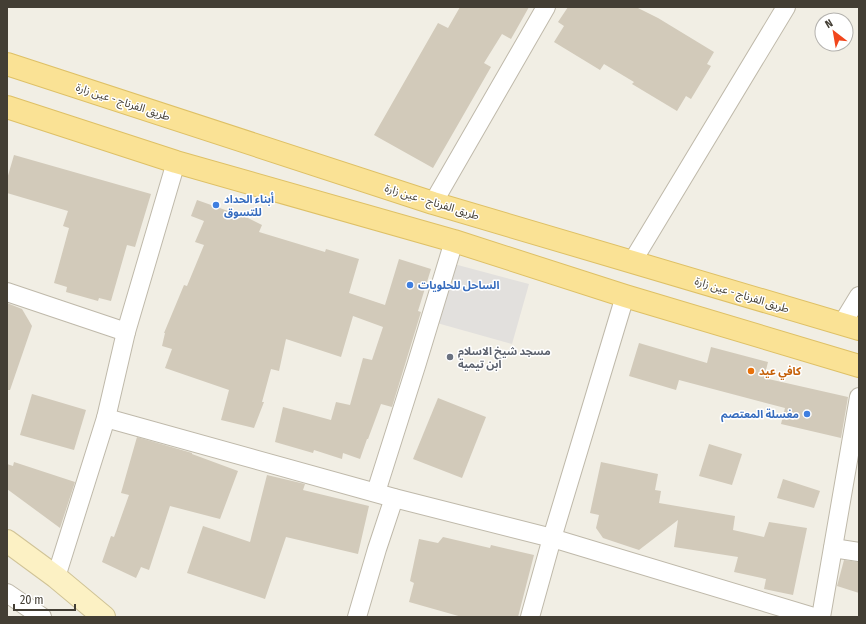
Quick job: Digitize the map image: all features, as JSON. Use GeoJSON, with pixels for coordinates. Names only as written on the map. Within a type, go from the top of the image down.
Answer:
{"type":"FeatureCollection","features":[{"type":"Feature","properties":{"kind":"main road","name":"طريق الفرناج - عين زارة"},"geometry":{"type":"LineString","coordinates":[[7,64],[433,203],[851,327]]}},
{"type":"Feature","properties":{"kind":"main road"},"geometry":{"type":"LineString","coordinates":[[7,106],[176,162],[454,241],[624,296],[859,366]]}},
{"type":"Feature","properties":{"kind":"street"},"geometry":{"type":"LineString","coordinates":[[433,203],[546,7]]}},
{"type":"Feature","properties":{"kind":"street"},"geometry":{"type":"LineString","coordinates":[[632,262],[786,7]]}},
{"type":"Feature","properties":{"kind":"street"},"geometry":{"type":"LineString","coordinates":[[56,577],[106,418],[126,332],[176,162]]}},
{"type":"Feature","properties":{"kind":"street"},"geometry":{"type":"LineString","coordinates":[[376,492],[454,241]]}},
{"type":"Feature","properties":{"kind":"street"},"geometry":{"type":"LineString","coordinates":[[7,292],[126,332]]}},
{"type":"Feature","properties":{"kind":"street"},"geometry":{"type":"LineString","coordinates":[[530,617],[624,296]]}},
{"type":"Feature","properties":{"kind":"street"},"geometry":{"type":"LineString","coordinates":[[851,327],[859,296]]}},
{"type":"Feature","properties":{"kind":"street"},"geometry":{"type":"LineString","coordinates":[[821,617],[833,548],[852,474],[859,397]]}},
{"type":"Feature","properties":{"kind":"street"},"geometry":{"type":"LineString","coordinates":[[106,418],[394,498],[552,538],[814,617]]}},
{"type":"Feature","properties":{"kind":"street"},"geometry":{"type":"LineString","coordinates":[[357,617],[394,498]]}},
{"type":"Feature","properties":{"kind":"street"},"geometry":{"type":"LineString","coordinates":[[7,541],[56,577],[104,617]]}},
{"type":"Feature","properties":{"kind":"street"},"geometry":{"type":"LineString","coordinates":[[833,548],[859,552]]}},
{"type":"Feature","properties":{"kind":"street"},"geometry":{"type":"LineString","coordinates":[[7,593],[42,617]]}},
{"type":"Feature","properties":{"kind":"shaded area"},"geometry":{"type":"Polygon","coordinates":[[[454,264],[529,284],[512,344],[437,323],[454,264]]]}},
{"type":"Feature","properties":{"kind":"building"},"geometry":{"type":"Polygon","coordinates":[[[460,7],[529,7],[511,39],[502,34],[484,63],[491,67],[433,168],[374,135],[438,23],[448,28],[460,7]]]}},
{"type":"Feature","properties":{"kind":"building"},"geometry":{"type":"Polygon","coordinates":[[[568,7],[636,7],[658,18],[714,52],[707,64],[711,66],[691,99],[686,96],[677,111],[632,84],[634,82],[604,64],[600,70],[554,42],[564,26],[558,22],[568,7]]]}},
{"type":"Feature","properties":{"kind":"building"},"geometry":{"type":"Polygon","coordinates":[[[14,155],[151,194],[135,247],[127,245],[111,301],[99,298],[98,301],[66,292],[67,287],[54,283],[69,228],[63,226],[68,211],[7,193],[7,179],[14,155]]]}},
{"type":"Feature","properties":{"kind":"building"},"geometry":{"type":"Polygon","coordinates":[[[197,200],[248,218],[262,225],[259,232],[325,252],[326,249],[359,259],[349,293],[385,305],[399,259],[431,269],[418,311],[421,312],[392,407],[381,404],[360,459],[343,453],[342,459],[314,450],[313,453],[275,442],[283,407],[331,420],[336,402],[350,405],[363,358],[372,360],[383,327],[353,316],[341,357],[286,339],[279,371],[271,369],[262,402],[264,402],[254,428],[221,420],[229,390],[165,368],[172,349],[162,346],[164,333],[184,285],[187,286],[204,245],[195,242],[204,221],[191,216],[197,200]]]}},
{"type":"Feature","properties":{"kind":"building"},"geometry":{"type":"Polygon","coordinates":[[[7,303],[22,309],[32,326],[10,390],[7,390],[7,303]]]}},
{"type":"Feature","properties":{"kind":"building"},"geometry":{"type":"Polygon","coordinates":[[[639,343],[707,363],[711,347],[768,362],[764,378],[848,397],[841,438],[781,424],[785,408],[679,380],[676,390],[629,376],[639,343]]]}},
{"type":"Feature","properties":{"kind":"building"},"geometry":{"type":"Polygon","coordinates":[[[32,394],[86,410],[74,450],[20,435],[32,394]]]}},
{"type":"Feature","properties":{"kind":"building"},"geometry":{"type":"Polygon","coordinates":[[[438,398],[486,417],[462,478],[413,459],[438,398]]]}},
{"type":"Feature","properties":{"kind":"building"},"geometry":{"type":"Polygon","coordinates":[[[137,437],[192,453],[238,471],[220,519],[170,506],[149,570],[141,567],[136,578],[102,562],[111,536],[114,537],[129,495],[121,493],[137,437]]]}},
{"type":"Feature","properties":{"kind":"building"},"geometry":{"type":"Polygon","coordinates":[[[709,444],[742,454],[732,485],[699,476],[709,444]]]}},
{"type":"Feature","properties":{"kind":"building"},"geometry":{"type":"Polygon","coordinates":[[[14,462],[75,482],[60,528],[7,489],[7,464],[13,466],[14,462]]]}},
{"type":"Feature","properties":{"kind":"building"},"geometry":{"type":"Polygon","coordinates":[[[601,462],[658,474],[655,490],[661,491],[659,503],[735,516],[733,530],[764,537],[769,522],[807,528],[793,595],[764,589],[766,579],[734,572],[738,557],[674,547],[678,520],[639,550],[603,538],[596,528],[599,515],[590,513],[601,462]]]}},
{"type":"Feature","properties":{"kind":"building"},"geometry":{"type":"Polygon","coordinates":[[[267,475],[305,484],[303,490],[369,506],[358,554],[286,537],[265,599],[187,573],[203,526],[250,542],[267,475]]]}},
{"type":"Feature","properties":{"kind":"building"},"geometry":{"type":"Polygon","coordinates":[[[783,479],[820,491],[814,508],[777,498],[783,479]]]}},
{"type":"Feature","properties":{"kind":"building"},"geometry":{"type":"Polygon","coordinates":[[[443,537],[490,548],[491,545],[534,555],[518,617],[462,617],[409,602],[414,583],[410,581],[419,539],[438,543],[443,537]]]}},
{"type":"Feature","properties":{"kind":"building"},"geometry":{"type":"Polygon","coordinates":[[[844,560],[859,562],[859,593],[837,586],[844,560]]]}},
{"type":"Feature","properties":{"kind":"place","name":"أبناء الحداد للتسوق"},"geometry":{"type":"Point","coordinates":[216,205]}},
{"type":"Feature","properties":{"kind":"place","name":"الساحل للحلويات"},"geometry":{"type":"Point","coordinates":[410,285]}},
{"type":"Feature","properties":{"kind":"place","name":"مسجد شيخ الاسلام ابن تيمية"},"geometry":{"type":"Point","coordinates":[450,357]}},
{"type":"Feature","properties":{"kind":"place","name":"كافي عيد"},"geometry":{"type":"Point","coordinates":[751,371]}},
{"type":"Feature","properties":{"kind":"place","name":"مغسلة المعتصم"},"geometry":{"type":"Point","coordinates":[807,414]}}]}
